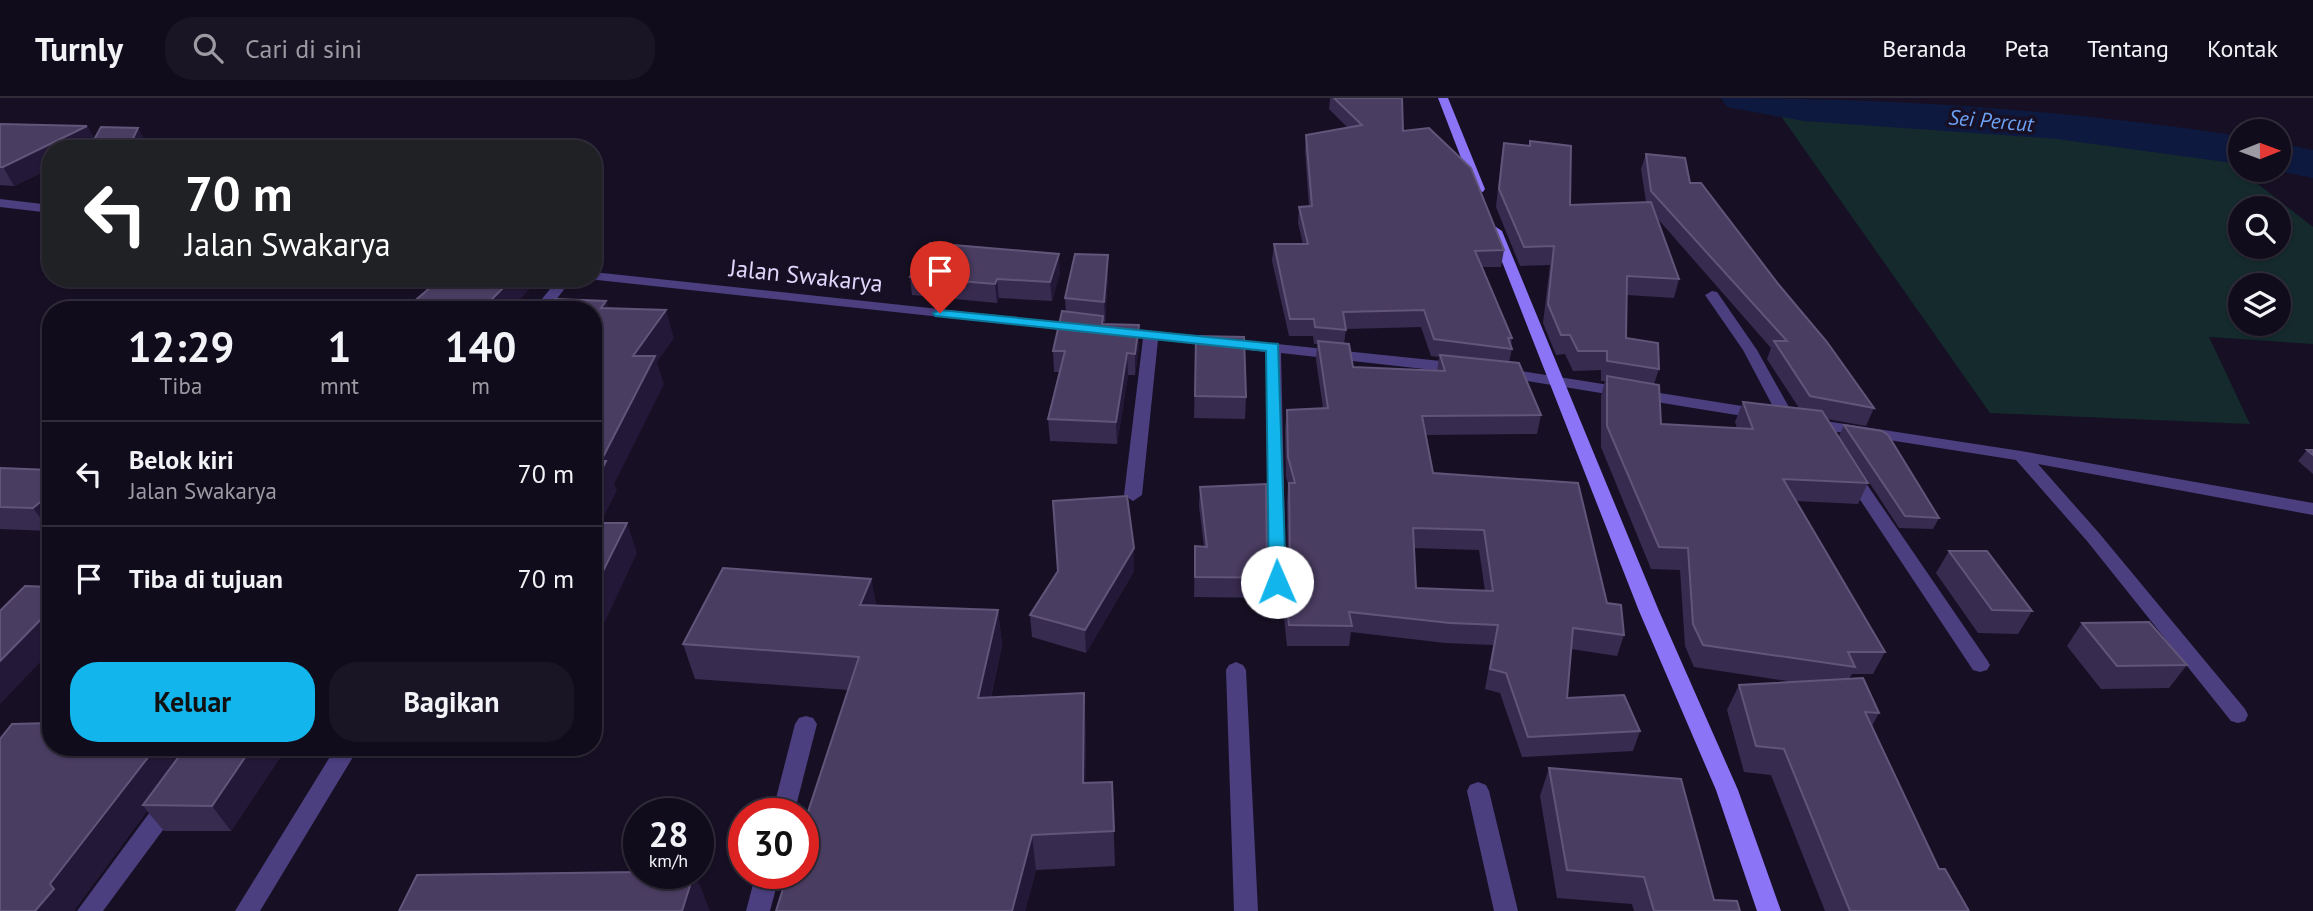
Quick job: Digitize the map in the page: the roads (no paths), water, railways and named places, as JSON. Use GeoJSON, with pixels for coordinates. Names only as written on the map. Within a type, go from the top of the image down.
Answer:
{"type":"FeatureCollection","features":[{"type":"Feature","properties":{"kind":"street"},"geometry":{"type":"LineString","coordinates":[[1443,98],[1649,611],[1727,790],[1769,911]]}},
{"type":"Feature","properties":{"kind":"street"},"geometry":{"type":"LineString","coordinates":[[0,203],[42,208]]}},
{"type":"Feature","properties":{"kind":"street","name":"Jalan Swakarya"},"geometry":{"type":"LineString","coordinates":[[602,277],[1484,371],[1787,418],[1822,427],[2021,456],[2191,489],[2313,509]]}},
{"type":"Feature","properties":{"kind":"street"},"geometry":{"type":"LineString","coordinates":[[547,301],[559,287]]}},
{"type":"Feature","properties":{"kind":"street"},"geometry":{"type":"LineString","coordinates":[[1712,295],[1750,350],[1787,418]]}},
{"type":"Feature","properties":{"kind":"street"},"geometry":{"type":"LineString","coordinates":[[1133,495],[1152,335]]}},
{"type":"Feature","properties":{"kind":"street"},"geometry":{"type":"LineString","coordinates":[[1273,347],[1277,582]]}},
{"type":"Feature","properties":{"kind":"street"},"geometry":{"type":"LineString","coordinates":[[1822,427],[1980,664]]}},
{"type":"Feature","properties":{"kind":"street"},"geometry":{"type":"LineString","coordinates":[[2021,456],[2093,537],[2238,715]]}},
{"type":"Feature","properties":{"kind":"street"},"geometry":{"type":"LineString","coordinates":[[1236,670],[1246,911]]}},
{"type":"Feature","properties":{"kind":"street"},"geometry":{"type":"LineString","coordinates":[[787,798],[806,724]]}},
{"type":"Feature","properties":{"kind":"street"},"geometry":{"type":"LineString","coordinates":[[247,911],[342,756]]}},
{"type":"Feature","properties":{"kind":"street"},"geometry":{"type":"LineString","coordinates":[[89,911],[181,788]]}},
{"type":"Feature","properties":{"kind":"street"},"geometry":{"type":"LineString","coordinates":[[1478,791],[1506,911]]}},
{"type":"Feature","properties":{"kind":"street"},"geometry":{"type":"LineString","coordinates":[[758,911],[764,889]]}},
{"type":"Feature","properties":{"kind":"waterway","name":"Sei Percut"},"geometry":{"type":"LineString","coordinates":[[1742,98],[1836,112],[2088,129],[2228,148]]}},
{"type":"Feature","properties":{"kind":"waterway","name":"Sei Percut"},"geometry":{"type":"LineString","coordinates":[[2291,160],[2313,164]]}}]}
